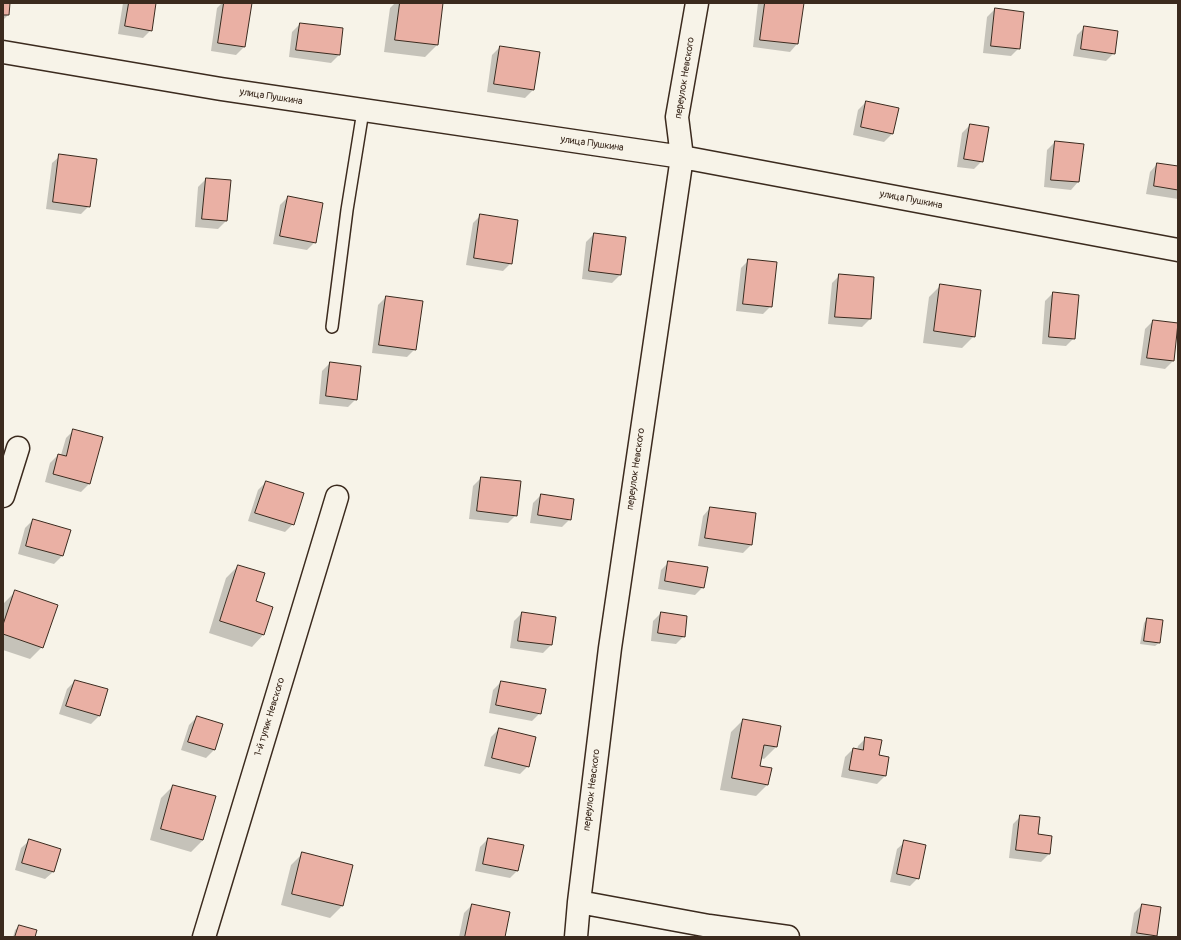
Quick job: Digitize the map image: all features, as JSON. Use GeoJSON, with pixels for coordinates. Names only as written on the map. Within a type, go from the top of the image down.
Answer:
{"type":"FeatureCollection","features":[{"type":"Feature","properties":{"kind":"street","name":"переулок Невского"},"geometry":{"type":"LineString","coordinates":[[576,937],[610,648],[682,158],[677,117],[697,3]]}},
{"type":"Feature","properties":{"kind":"street","name":"улица Пушкина"},"geometry":{"type":"LineString","coordinates":[[3,52],[363,111],[682,158],[1178,250]]}},
{"type":"Feature","properties":{"kind":"street"},"geometry":{"type":"LineString","coordinates":[[3,496],[18,448]]}},
{"type":"Feature","properties":{"kind":"street","name":"1-й тупик Невского"},"geometry":{"type":"LineString","coordinates":[[204,937],[337,497]]}},
{"type":"Feature","properties":{"kind":"street"},"geometry":{"type":"LineString","coordinates":[[579,902],[709,926],[788,937]]}},
{"type":"Feature","properties":{"kind":"lane"},"geometry":{"type":"LineString","coordinates":[[332,327],[347,210],[363,111]]}},
{"type":"Feature","properties":{"kind":"building"},"geometry":{"type":"Polygon","coordinates":[[[3,3],[10,3],[9,15],[3,15],[3,3]]]}},
{"type":"Feature","properties":{"kind":"building"},"geometry":{"type":"Polygon","coordinates":[[[129,3],[156,3],[152,31],[125,26],[129,3]]]}},
{"type":"Feature","properties":{"kind":"building"},"geometry":{"type":"Polygon","coordinates":[[[224,3],[252,3],[245,47],[218,43],[224,3]]]}},
{"type":"Feature","properties":{"kind":"building"},"geometry":{"type":"Polygon","coordinates":[[[400,3],[443,3],[438,45],[395,40],[400,3]]]}},
{"type":"Feature","properties":{"kind":"building"},"geometry":{"type":"Polygon","coordinates":[[[765,3],[804,3],[798,44],[760,40],[765,3]]]}},
{"type":"Feature","properties":{"kind":"building"},"geometry":{"type":"Polygon","coordinates":[[[995,8],[1024,12],[1020,49],[991,46],[995,8]]]}},
{"type":"Feature","properties":{"kind":"building"},"geometry":{"type":"Polygon","coordinates":[[[300,23],[343,28],[340,55],[296,50],[300,23]]]}},
{"type":"Feature","properties":{"kind":"building"},"geometry":{"type":"Polygon","coordinates":[[[1084,26],[1118,31],[1115,54],[1081,49],[1084,26]]]}},
{"type":"Feature","properties":{"kind":"building"},"geometry":{"type":"Polygon","coordinates":[[[500,46],[540,52],[534,90],[494,84],[500,46]]]}},
{"type":"Feature","properties":{"kind":"building"},"geometry":{"type":"Polygon","coordinates":[[[866,101],[899,108],[893,134],[861,127],[866,101]]]}},
{"type":"Feature","properties":{"kind":"building"},"geometry":{"type":"Polygon","coordinates":[[[970,124],[989,127],[983,162],[964,159],[970,124]]]}},
{"type":"Feature","properties":{"kind":"building"},"geometry":{"type":"Polygon","coordinates":[[[1055,141],[1084,144],[1079,182],[1051,180],[1055,141]]]}},
{"type":"Feature","properties":{"kind":"building"},"geometry":{"type":"Polygon","coordinates":[[[59,154],[97,159],[90,207],[53,202],[59,154]]]}},
{"type":"Feature","properties":{"kind":"building"},"geometry":{"type":"Polygon","coordinates":[[[1157,163],[1178,166],[1178,190],[1154,186],[1157,163]]]}},
{"type":"Feature","properties":{"kind":"building"},"geometry":{"type":"Polygon","coordinates":[[[206,178],[231,180],[227,221],[202,219],[206,178]]]}},
{"type":"Feature","properties":{"kind":"building"},"geometry":{"type":"Polygon","coordinates":[[[288,196],[323,203],[316,243],[280,236],[288,196]]]}},
{"type":"Feature","properties":{"kind":"building"},"geometry":{"type":"Polygon","coordinates":[[[480,214],[518,220],[512,264],[474,258],[480,214]]]}},
{"type":"Feature","properties":{"kind":"building"},"geometry":{"type":"Polygon","coordinates":[[[594,233],[626,237],[621,275],[589,271],[594,233]]]}},
{"type":"Feature","properties":{"kind":"building"},"geometry":{"type":"Polygon","coordinates":[[[748,259],[777,262],[772,307],[743,304],[748,259]]]}},
{"type":"Feature","properties":{"kind":"building"},"geometry":{"type":"Polygon","coordinates":[[[839,274],[874,277],[871,319],[835,317],[839,274]]]}},
{"type":"Feature","properties":{"kind":"building"},"geometry":{"type":"Polygon","coordinates":[[[940,284],[981,290],[975,337],[934,331],[940,284]]]}},
{"type":"Feature","properties":{"kind":"building"},"geometry":{"type":"Polygon","coordinates":[[[1053,292],[1079,295],[1075,339],[1049,337],[1053,292]]]}},
{"type":"Feature","properties":{"kind":"building"},"geometry":{"type":"Polygon","coordinates":[[[386,296],[423,301],[416,350],[379,345],[386,296]]]}},
{"type":"Feature","properties":{"kind":"building"},"geometry":{"type":"Polygon","coordinates":[[[1153,320],[1178,323],[1174,361],[1147,358],[1153,320]]]}},
{"type":"Feature","properties":{"kind":"building"},"geometry":{"type":"Polygon","coordinates":[[[330,362],[361,366],[357,400],[326,396],[330,362]]]}},
{"type":"Feature","properties":{"kind":"building"},"geometry":{"type":"Polygon","coordinates":[[[73,429],[103,437],[90,484],[53,474],[58,454],[66,456],[73,429]]]}},
{"type":"Feature","properties":{"kind":"building"},"geometry":{"type":"Polygon","coordinates":[[[481,477],[521,481],[517,516],[477,511],[481,477]]]}},
{"type":"Feature","properties":{"kind":"building"},"geometry":{"type":"Polygon","coordinates":[[[266,481],[304,493],[294,525],[255,513],[266,481]]]}},
{"type":"Feature","properties":{"kind":"building"},"geometry":{"type":"Polygon","coordinates":[[[541,494],[574,499],[571,520],[538,515],[541,494]]]}},
{"type":"Feature","properties":{"kind":"building"},"geometry":{"type":"Polygon","coordinates":[[[710,507],[756,513],[752,545],[705,538],[710,507]]]}},
{"type":"Feature","properties":{"kind":"building"},"geometry":{"type":"Polygon","coordinates":[[[33,519],[71,530],[63,556],[26,546],[33,519]]]}},
{"type":"Feature","properties":{"kind":"building"},"geometry":{"type":"Polygon","coordinates":[[[668,561],[708,567],[704,588],[665,581],[668,561]]]}},
{"type":"Feature","properties":{"kind":"building"},"geometry":{"type":"Polygon","coordinates":[[[238,565],[265,573],[256,601],[273,607],[264,635],[220,621],[238,565]]]}},
{"type":"Feature","properties":{"kind":"building"},"geometry":{"type":"Polygon","coordinates":[[[15,590],[58,605],[43,648],[3,634],[3,625],[15,590]]]}},
{"type":"Feature","properties":{"kind":"building"},"geometry":{"type":"Polygon","coordinates":[[[522,612],[556,617],[552,645],[518,641],[522,612]]]}},
{"type":"Feature","properties":{"kind":"building"},"geometry":{"type":"Polygon","coordinates":[[[661,612],[687,616],[685,637],[658,633],[661,612]]]}},
{"type":"Feature","properties":{"kind":"building"},"geometry":{"type":"Polygon","coordinates":[[[1147,618],[1163,620],[1160,643],[1144,641],[1147,618]]]}},
{"type":"Feature","properties":{"kind":"building"},"geometry":{"type":"Polygon","coordinates":[[[75,680],[108,689],[100,716],[66,706],[75,680]]]}},
{"type":"Feature","properties":{"kind":"building"},"geometry":{"type":"Polygon","coordinates":[[[501,681],[546,689],[541,714],[496,705],[501,681]]]}},
{"type":"Feature","properties":{"kind":"building"},"geometry":{"type":"Polygon","coordinates":[[[197,716],[223,724],[215,750],[188,742],[197,716]]]}},
{"type":"Feature","properties":{"kind":"building"},"geometry":{"type":"Polygon","coordinates":[[[743,719],[781,726],[777,747],[764,745],[760,766],[772,768],[768,785],[732,778],[743,719]]]}},
{"type":"Feature","properties":{"kind":"building"},"geometry":{"type":"Polygon","coordinates":[[[499,728],[536,737],[529,767],[492,758],[499,728]]]}},
{"type":"Feature","properties":{"kind":"building"},"geometry":{"type":"Polygon","coordinates":[[[865,737],[882,740],[879,755],[889,757],[886,776],[849,770],[853,748],[863,750],[865,737]]]}},
{"type":"Feature","properties":{"kind":"building"},"geometry":{"type":"Polygon","coordinates":[[[173,785],[216,796],[203,840],[161,829],[173,785]]]}},
{"type":"Feature","properties":{"kind":"building"},"geometry":{"type":"Polygon","coordinates":[[[1020,815],[1040,817],[1038,834],[1052,836],[1050,854],[1016,850],[1020,815]]]}},
{"type":"Feature","properties":{"kind":"building"},"geometry":{"type":"Polygon","coordinates":[[[488,838],[524,845],[518,871],[483,864],[488,838]]]}},
{"type":"Feature","properties":{"kind":"building"},"geometry":{"type":"Polygon","coordinates":[[[29,839],[61,849],[54,872],[22,863],[29,839]]]}},
{"type":"Feature","properties":{"kind":"building"},"geometry":{"type":"Polygon","coordinates":[[[904,840],[926,845],[919,879],[897,874],[904,840]]]}},
{"type":"Feature","properties":{"kind":"building"},"geometry":{"type":"Polygon","coordinates":[[[302,852],[353,865],[343,906],[292,894],[302,852]]]}},
{"type":"Feature","properties":{"kind":"building"},"geometry":{"type":"Polygon","coordinates":[[[472,904],[510,912],[505,937],[465,937],[472,904]]]}},
{"type":"Feature","properties":{"kind":"building"},"geometry":{"type":"Polygon","coordinates":[[[1142,904],[1161,907],[1157,936],[1137,933],[1142,904]]]}},
{"type":"Feature","properties":{"kind":"building"},"geometry":{"type":"Polygon","coordinates":[[[19,925],[37,930],[35,937],[15,937],[19,925]]]}}]}
